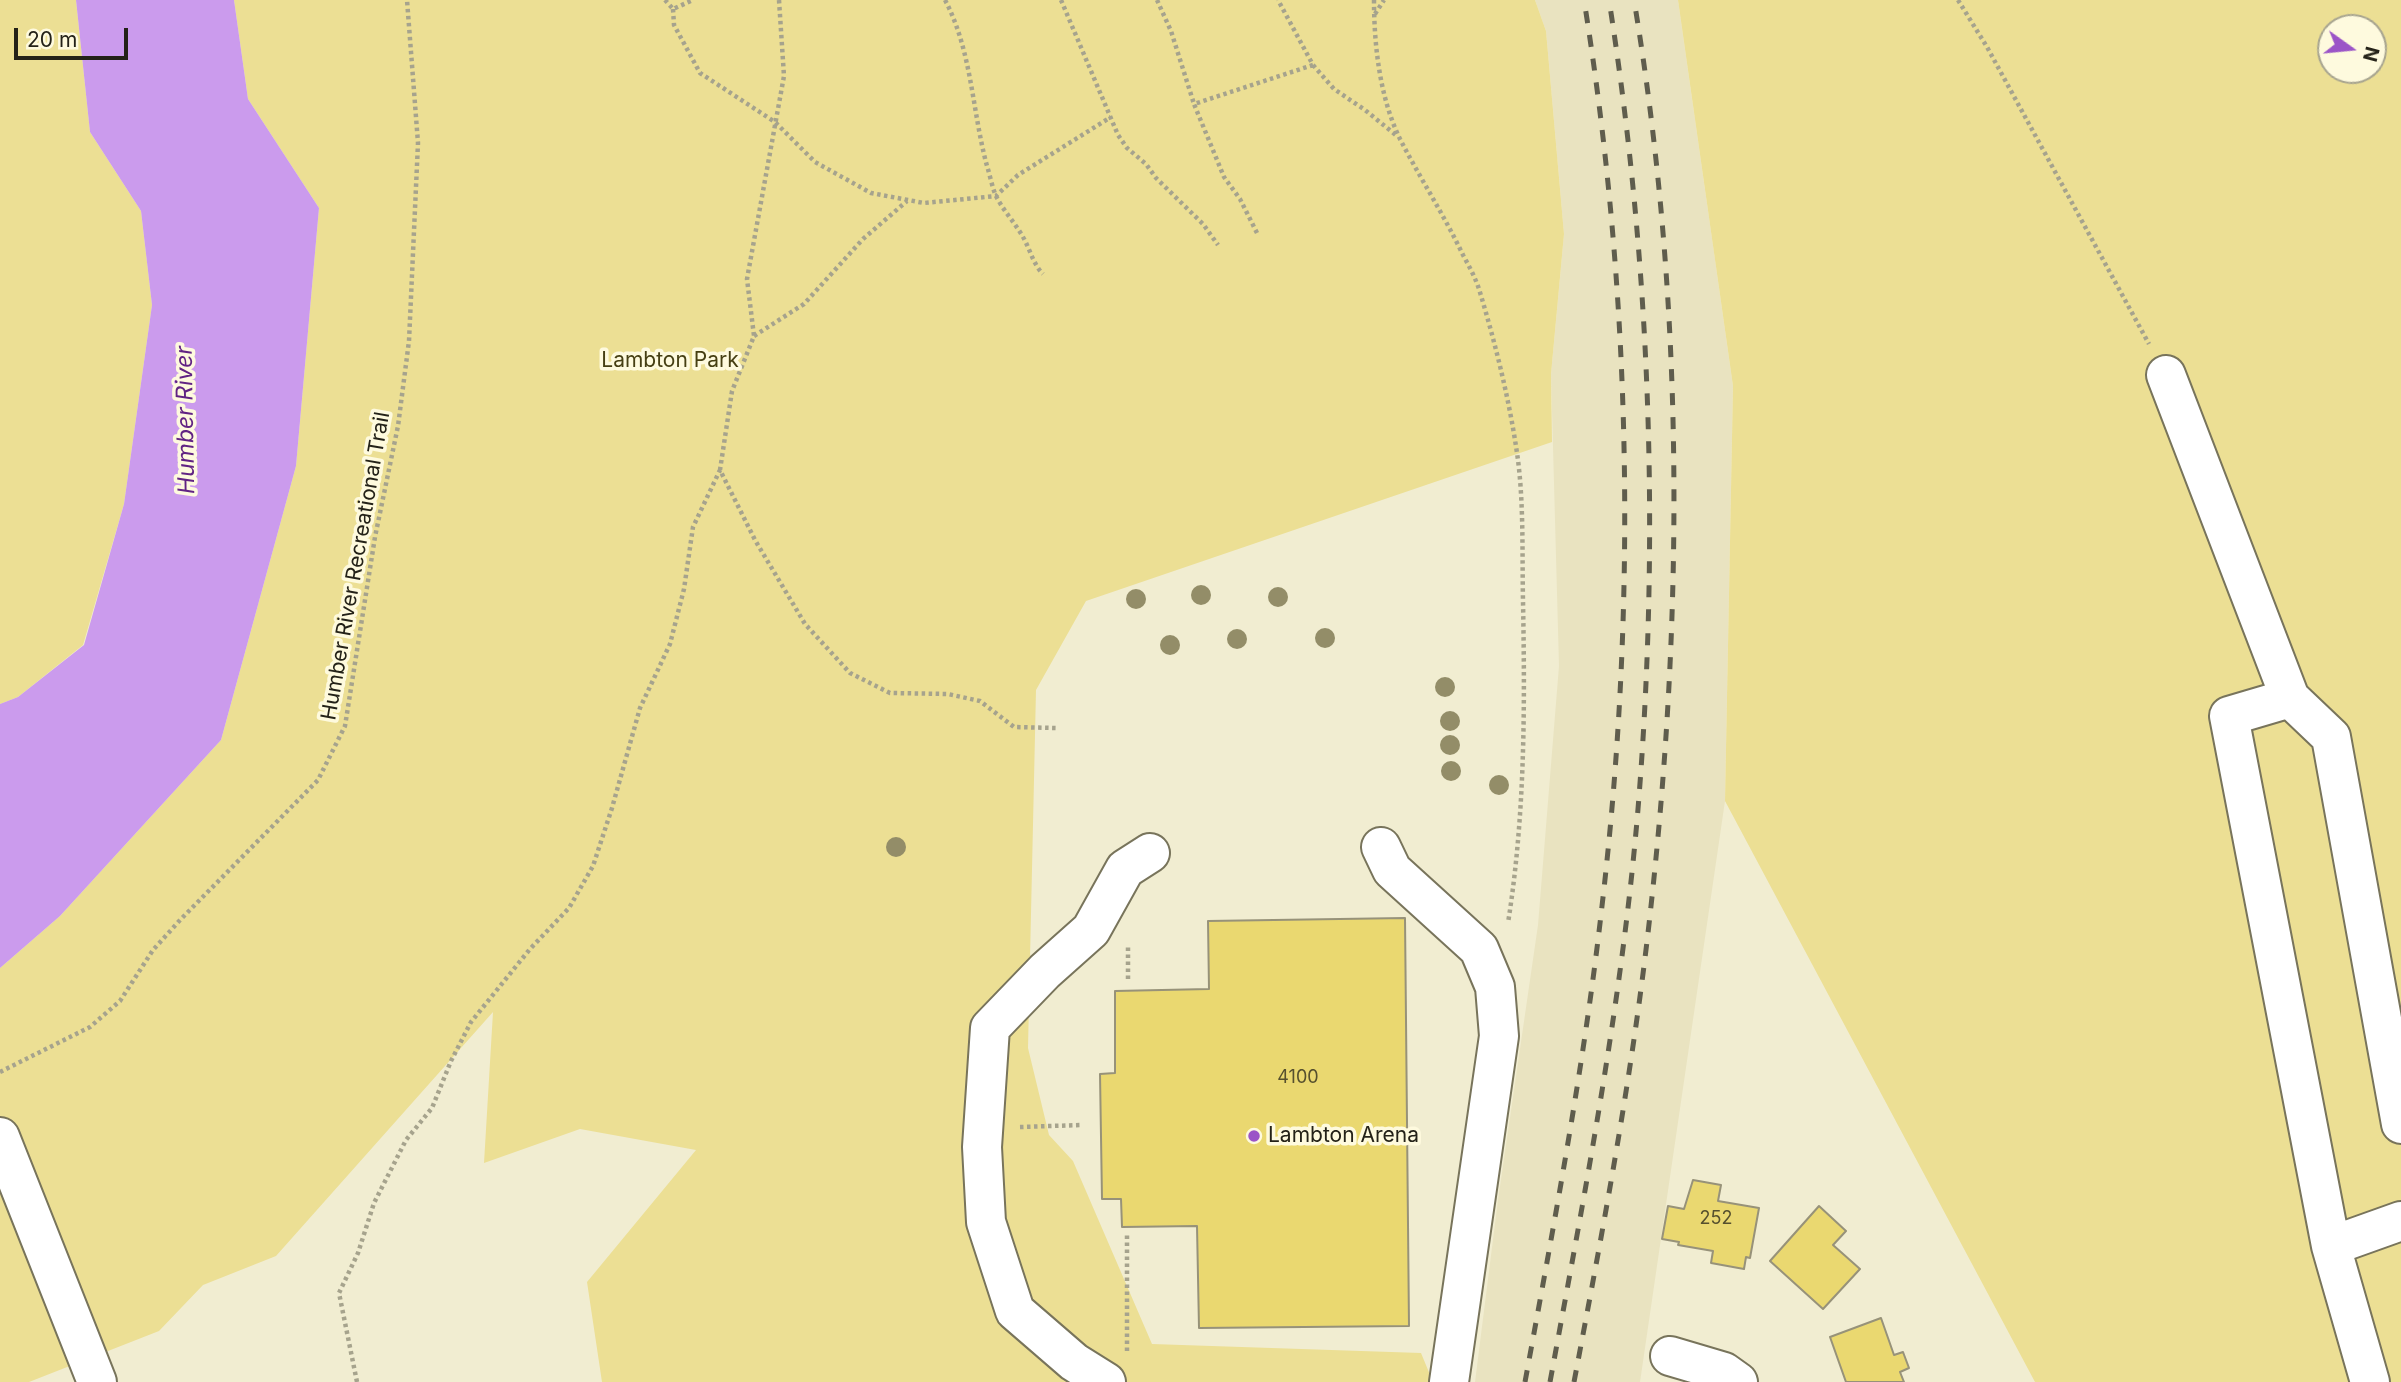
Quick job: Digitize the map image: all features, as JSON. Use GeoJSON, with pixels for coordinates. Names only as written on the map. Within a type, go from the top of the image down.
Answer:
{"type":"FeatureCollection","features":[{"type":"Feature","properties":{"kind":"main road"},"geometry":{"type":"LineString","coordinates":[[2166,375],[2290,698],[2331,737],[2401,1124]]}},
{"type":"Feature","properties":{"kind":"main road"},"geometry":{"type":"LineString","coordinates":[[2290,698],[2229,716],[2331,1246],[2370,1382]]}},
{"type":"Feature","properties":{"kind":"main road"},"geometry":{"type":"LineString","coordinates":[[1381,847],[1392,870],[1479,949],[1495,987],[1499,1036],[1449,1382]]}},
{"type":"Feature","properties":{"kind":"main road"},"geometry":{"type":"LineString","coordinates":[[1116,1368],[1074,1362],[1015,1311],[986,1222],[983,1128],[989,1028],[1045,971],[1091,930],[1125,869],[1150,853]]}},
{"type":"Feature","properties":{"kind":"main road"},"geometry":{"type":"LineString","coordinates":[[0,1137],[97,1382]]}},
{"type":"Feature","properties":{"kind":"main road"},"geometry":{"type":"LineString","coordinates":[[2331,1246],[2401,1222]]}},
{"type":"Feature","properties":{"kind":"main road"},"geometry":{"type":"LineString","coordinates":[[1670,1356],[1724,1372],[1738,1382]]}},
{"type":"Feature","properties":{"kind":"path","name":"Humber River Recreational Trail"},"geometry":{"type":"LineString","coordinates":[[0,1072],[90,1027],[120,1001],[153,950],[318,780],[345,726],[375,537],[398,426],[410,341],[418,143],[407,0]]}},
{"type":"Feature","properties":{"kind":"path"},"geometry":{"type":"LineString","coordinates":[[665,0],[673,9],[674,25],[701,73],[775,122],[815,162],[871,192],[924,202],[996,196],[1018,175],[1111,117]]}},
{"type":"Feature","properties":{"kind":"path"},"geometry":{"type":"LineString","coordinates":[[673,9],[693,0]]}},
{"type":"Feature","properties":{"kind":"path"},"geometry":{"type":"LineString","coordinates":[[357,1382],[339,1293],[358,1252],[374,1203],[406,1140],[432,1108],[451,1061],[471,1022],[530,949],[569,908],[593,866],[640,708],[670,645],[684,589],[693,527],[720,470],[733,391],[754,336],[747,279],[784,76],[779,0]]}},
{"type":"Feature","properties":{"kind":"path"},"geometry":{"type":"LineString","coordinates":[[945,0],[953,14],[968,64],[982,147],[996,196],[1043,274]]}},
{"type":"Feature","properties":{"kind":"path"},"geometry":{"type":"LineString","coordinates":[[1061,0],[1118,135],[1127,148],[1203,223],[1218,245]]}},
{"type":"Feature","properties":{"kind":"path"},"geometry":{"type":"LineString","coordinates":[[1157,0],[1171,31],[1194,104],[1224,177],[1240,200],[1257,233]]}},
{"type":"Feature","properties":{"kind":"path"},"geometry":{"type":"LineString","coordinates":[[1278,0],[1313,65],[1334,89],[1400,138]]}},
{"type":"Feature","properties":{"kind":"path"},"geometry":{"type":"LineString","coordinates":[[1374,0],[1382,80],[1389,111],[1400,138],[1447,220],[1478,285],[1517,454],[1522,546],[1525,725],[1519,828],[1507,930],[1479,949]]}},
{"type":"Feature","properties":{"kind":"path"},"geometry":{"type":"LineString","coordinates":[[1374,17],[1384,0]]}},
{"type":"Feature","properties":{"kind":"path"},"geometry":{"type":"LineString","coordinates":[[1958,0],[1987,47],[2166,375]]}},
{"type":"Feature","properties":{"kind":"path"},"geometry":{"type":"LineString","coordinates":[[1194,104],[1313,65]]}},
{"type":"Feature","properties":{"kind":"path"},"geometry":{"type":"LineString","coordinates":[[754,336],[804,303],[863,239],[908,201]]}},
{"type":"Feature","properties":{"kind":"path"},"geometry":{"type":"LineString","coordinates":[[720,470],[755,540],[805,624],[850,673],[890,693],[948,694],[980,701],[1014,727],[1057,728]]}},
{"type":"Feature","properties":{"kind":"path"},"geometry":{"type":"LineString","coordinates":[[983,1128],[1082,1125]]}},
{"type":"Feature","properties":{"kind":"path"},"geometry":{"type":"LineString","coordinates":[[1116,1368],[1127,1233]]}},
{"type":"Feature","properties":{"kind":"shaded area"},"geometry":{"type":"Polygon","coordinates":[[[1535,0],[1678,0],[1733,386],[1725,801],[1640,1382],[1475,1382],[1538,925],[1559,666],[1551,374],[1564,234],[1546,31],[1535,0]]]}},
{"type":"Feature","properties":{"kind":"green space"},"geometry":{"type":"Polygon","coordinates":[[[0,0],[76,0],[90,132],[141,211],[152,305],[124,504],[83,645],[18,697],[0,704],[0,0]]]}},
{"type":"Feature","properties":{"kind":"green space","name":"Lambton Park"},"geometry":{"type":"Polygon","coordinates":[[[234,0],[1535,0],[1546,31],[1564,234],[1551,374],[1552,442],[1086,601],[1036,690],[1028,1048],[1049,1135],[1073,1161],[1152,1344],[1421,1353],[1433,1382],[602,1382],[587,1282],[696,1150],[580,1129],[484,1163],[493,1012],[276,1256],[203,1285],[159,1331],[29,1382],[0,1382],[0,968],[60,916],[221,740],[296,466],[319,208],[248,99],[234,0]]]}},
{"type":"Feature","properties":{"kind":"green space"},"geometry":{"type":"Polygon","coordinates":[[[1678,0],[2401,0],[2401,1382],[2035,1382],[1725,801],[1733,386],[1678,0]]]}},
{"type":"Feature","properties":{"kind":"water","name":"Humber River"},"geometry":{"type":"Polygon","coordinates":[[[76,0],[234,0],[248,99],[319,208],[296,466],[221,740],[60,916],[0,968],[0,704],[18,697],[84,645],[124,504],[152,305],[141,211],[90,132],[76,0]]]}},
{"type":"Feature","properties":{"kind":"building","name":"Lambton Arena"},"geometry":{"type":"Polygon","coordinates":[[[1405,918],[1409,1326],[1199,1328],[1197,1226],[1122,1227],[1121,1199],[1102,1199],[1100,1074],[1115,1073],[1115,991],[1209,989],[1208,921],[1405,918]]]}},
{"type":"Feature","properties":{"kind":"building"},"geometry":{"type":"Polygon","coordinates":[[[1693,1180],[1721,1185],[1718,1201],[1759,1208],[1750,1258],[1746,1257],[1744,1269],[1711,1263],[1713,1251],[1678,1245],[1679,1242],[1662,1239],[1668,1206],[1684,1209],[1693,1180]]]}},
{"type":"Feature","properties":{"kind":"building"},"geometry":{"type":"Polygon","coordinates":[[[1819,1206],[1846,1231],[1833,1245],[1860,1269],[1823,1309],[1770,1261],[1819,1206]]]}},
{"type":"Feature","properties":{"kind":"building"},"geometry":{"type":"Polygon","coordinates":[[[1881,1318],[1894,1355],[1903,1352],[1909,1368],[1900,1372],[1904,1382],[1846,1382],[1830,1337],[1881,1318]]]}},
{"type":"Feature","properties":{"kind":"railway"},"geometry":{"type":"LineString","coordinates":[[1525,1382],[1568,1145],[1595,966],[1613,793],[1621,680],[1624,452],[1620,339],[1612,225],[1584,0]]}},
{"type":"Feature","properties":{"kind":"railway"},"geometry":{"type":"LineString","coordinates":[[1550,1382],[1612,1025],[1631,881],[1645,708],[1650,505],[1648,403],[1634,201],[1609,0]]}},
{"type":"Feature","properties":{"kind":"railway"},"geometry":{"type":"LineString","coordinates":[[1574,1382],[1607,1204],[1644,966],[1662,793],[1669,680],[1674,452],[1670,339],[1662,225],[1634,0]]}},
{"type":"Feature","properties":{"kind":"place","name":"Lambton Arena"},"geometry":{"type":"Point","coordinates":[1254,1136]}}]}
